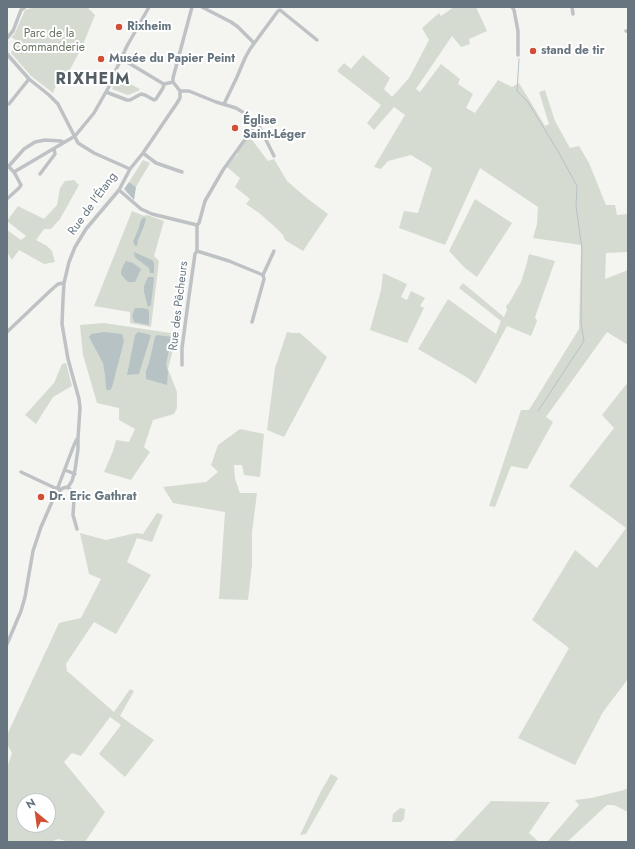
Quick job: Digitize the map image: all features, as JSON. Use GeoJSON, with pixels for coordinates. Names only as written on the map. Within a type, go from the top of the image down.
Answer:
{"type":"FeatureCollection","features":[{"type":"Feature","properties":{"kind":"street"},"geometry":{"type":"LineString","coordinates":[[7,38],[13,30],[21,10],[25,7]]}},
{"type":"Feature","properties":{"kind":"street"},"geometry":{"type":"LineString","coordinates":[[14,172],[75,136],[99,107],[127,46],[149,7]]}},
{"type":"Feature","properties":{"kind":"street"},"geometry":{"type":"LineString","coordinates":[[192,7],[173,82],[180,91],[189,91],[236,108],[249,116],[256,123],[274,156]]}},
{"type":"Feature","properties":{"kind":"street"},"geometry":{"type":"LineString","coordinates":[[202,7],[231,22],[254,43]]}},
{"type":"Feature","properties":{"kind":"street"},"geometry":{"type":"LineString","coordinates":[[512,7],[514,10],[518,31],[518,55]]}},
{"type":"Feature","properties":{"kind":"street"},"geometry":{"type":"LineString","coordinates":[[572,7],[573,14]]}},
{"type":"Feature","properties":{"kind":"street"},"geometry":{"type":"LineString","coordinates":[[224,104],[245,58],[254,43],[278,11],[280,10],[317,40]]}},
{"type":"Feature","properties":{"kind":"street"},"geometry":{"type":"LineString","coordinates":[[7,54],[28,79],[58,104],[78,143],[94,153],[130,169]]}},
{"type":"Feature","properties":{"kind":"street"},"geometry":{"type":"LineString","coordinates":[[122,59],[164,84],[173,82]]}},
{"type":"Feature","properties":{"kind":"street"},"geometry":{"type":"LineString","coordinates":[[9,104],[28,79]]}},
{"type":"Feature","properties":{"kind":"street"},"geometry":{"type":"LineString","coordinates":[[106,92],[127,100],[142,94],[154,100],[164,88],[164,84]]}},
{"type":"Feature","properties":{"kind":"street","name":"Rue de l'Étang"},"geometry":{"type":"LineString","coordinates":[[55,494],[66,488],[72,481],[78,449],[80,408],[68,359],[62,324],[62,299],[65,275],[72,254],[79,240],[90,224],[119,190],[130,169],[177,103],[181,94],[180,91]]}},
{"type":"Feature","properties":{"kind":"street"},"geometry":{"type":"LineString","coordinates":[[119,190],[140,209],[152,214],[197,226],[206,201],[221,174],[256,123]]}},
{"type":"Feature","properties":{"kind":"street"},"geometry":{"type":"LineString","coordinates":[[8,198],[21,185],[14,172],[8,166],[24,149],[35,142],[45,140],[63,142]]}},
{"type":"Feature","properties":{"kind":"street"},"geometry":{"type":"LineString","coordinates":[[40,174],[54,154],[54,149]]}},
{"type":"Feature","properties":{"kind":"street"},"geometry":{"type":"LineString","coordinates":[[142,153],[156,163],[182,172]]}},
{"type":"Feature","properties":{"kind":"street","name":"Rue des Pêcheurs"},"geometry":{"type":"LineString","coordinates":[[182,365],[182,348],[195,254],[197,251],[197,226]]}},
{"type":"Feature","properties":{"kind":"street"},"geometry":{"type":"LineString","coordinates":[[197,251],[263,275]]}},
{"type":"Feature","properties":{"kind":"street"},"geometry":{"type":"LineString","coordinates":[[252,322],[264,279],[263,275],[274,251]]}},
{"type":"Feature","properties":{"kind":"street"},"geometry":{"type":"LineString","coordinates":[[7,332],[54,287],[58,284],[64,284]]}},
{"type":"Feature","properties":{"kind":"street","name":"Rue de l'Étang"},"geometry":{"type":"LineString","coordinates":[[7,644],[25,597],[31,561],[41,527],[78,438]]}},
{"type":"Feature","properties":{"kind":"street"},"geometry":{"type":"LineString","coordinates":[[65,470],[74,474]]}},
{"type":"Feature","properties":{"kind":"street"},"geometry":{"type":"LineString","coordinates":[[21,472],[55,488],[66,488],[73,494],[73,515],[77,529]]}},
{"type":"Feature","properties":{"kind":"green space","name":"Parc de la Commanderie"},"geometry":{"type":"Polygon","coordinates":[[[35,7],[87,7],[95,15],[82,47],[64,81],[58,80],[53,93],[31,76],[11,53],[16,40],[11,37],[14,35],[25,10],[35,7]]]}},
{"type":"Feature","properties":{"kind":"green space"},"geometry":{"type":"Polygon","coordinates":[[[454,7],[476,7],[487,31],[469,39],[470,44],[461,47],[452,36],[416,89],[420,92],[441,64],[460,79],[458,84],[473,94],[466,108],[475,113],[498,80],[512,87],[519,83],[545,126],[549,124],[539,92],[545,90],[555,121],[570,148],[579,146],[589,163],[606,205],[615,205],[617,215],[628,214],[628,252],[606,253],[605,279],[628,270],[628,345],[607,332],[546,417],[553,422],[527,469],[511,466],[495,507],[489,506],[521,410],[529,410],[579,329],[581,245],[533,238],[537,224],[538,207],[480,168],[445,245],[399,228],[404,211],[418,213],[432,168],[411,155],[388,161],[381,169],[374,167],[405,115],[394,107],[374,130],[367,123],[381,105],[337,71],[344,63],[351,69],[363,55],[390,78],[384,89],[392,97],[409,78],[429,40],[422,28],[439,13],[441,16],[454,7]]]}},
{"type":"Feature","properties":{"kind":"green space"},"geometry":{"type":"Polygon","coordinates":[[[117,77],[140,89],[128,95],[112,89],[117,77]]]}},
{"type":"Feature","properties":{"kind":"green space"},"geometry":{"type":"Polygon","coordinates":[[[249,136],[268,161],[274,159],[287,181],[328,214],[303,251],[285,240],[283,235],[274,226],[246,204],[250,199],[235,187],[240,178],[227,167],[238,155],[237,153],[249,136]]]}},
{"type":"Feature","properties":{"kind":"green space"},"geometry":{"type":"Polygon","coordinates":[[[143,160],[150,163],[136,187],[129,182],[143,160]]]}},
{"type":"Feature","properties":{"kind":"green space"},"geometry":{"type":"Polygon","coordinates":[[[74,180],[79,185],[60,219],[51,229],[44,229],[36,240],[47,246],[52,251],[55,262],[44,264],[19,250],[12,260],[7,252],[7,230],[21,240],[26,236],[7,221],[18,206],[44,219],[57,205],[60,188],[65,181],[74,180]]]}},
{"type":"Feature","properties":{"kind":"green space"},"geometry":{"type":"Polygon","coordinates":[[[475,199],[512,223],[477,277],[465,268],[449,251],[475,199]]]}},
{"type":"Feature","properties":{"kind":"green space"},"geometry":{"type":"Polygon","coordinates":[[[132,211],[164,221],[154,256],[159,261],[151,327],[130,323],[130,312],[94,306],[132,211]]]}},
{"type":"Feature","properties":{"kind":"green space"},"geometry":{"type":"Polygon","coordinates":[[[529,254],[555,261],[535,317],[537,321],[531,336],[507,326],[476,384],[418,349],[448,299],[496,334],[501,321],[459,288],[463,283],[504,317],[507,310],[506,306],[521,282],[529,254]]]}},
{"type":"Feature","properties":{"kind":"green space"},"geometry":{"type":"Polygon","coordinates":[[[383,273],[407,284],[401,297],[407,300],[411,291],[425,298],[420,306],[424,308],[407,343],[370,330],[381,290],[383,273]]]}},
{"type":"Feature","properties":{"kind":"green space"},"geometry":{"type":"Polygon","coordinates":[[[104,323],[177,334],[168,369],[177,392],[177,408],[174,414],[153,420],[144,447],[150,452],[131,480],[104,472],[116,440],[129,442],[135,429],[119,420],[119,408],[97,403],[83,355],[80,325],[104,323]]]}},
{"type":"Feature","properties":{"kind":"green space"},"geometry":{"type":"Polygon","coordinates":[[[287,332],[300,333],[327,357],[284,437],[267,430],[275,368],[287,332]]]}},
{"type":"Feature","properties":{"kind":"green space"},"geometry":{"type":"Polygon","coordinates":[[[66,363],[72,386],[53,397],[36,424],[25,415],[54,383],[62,364],[66,363]]]}},
{"type":"Feature","properties":{"kind":"green space"},"geometry":{"type":"Polygon","coordinates":[[[628,382],[628,679],[603,712],[575,765],[518,738],[569,648],[532,620],[575,550],[597,568],[626,528],[569,486],[614,428],[602,415],[628,382]]]}},
{"type":"Feature","properties":{"kind":"green space"},"geometry":{"type":"Polygon","coordinates":[[[240,429],[264,434],[260,477],[244,475],[242,465],[234,465],[235,479],[240,493],[257,493],[252,532],[252,565],[248,600],[219,599],[225,512],[173,503],[163,487],[206,482],[218,472],[211,465],[218,445],[240,429]]]}},
{"type":"Feature","properties":{"kind":"green space"},"geometry":{"type":"Polygon","coordinates":[[[157,513],[163,515],[152,542],[137,538],[127,562],[151,575],[116,634],[94,622],[66,664],[67,671],[114,712],[130,689],[134,691],[120,716],[154,740],[125,777],[99,754],[121,725],[110,717],[81,756],[72,753],[64,762],[105,812],[85,842],[70,842],[58,839],[51,842],[7,842],[7,768],[12,753],[7,744],[7,735],[59,623],[81,618],[101,579],[89,574],[80,533],[106,540],[136,533],[143,534],[157,513]]]}},
{"type":"Feature","properties":{"kind":"green space"},"geometry":{"type":"Polygon","coordinates":[[[331,774],[338,778],[306,834],[300,835],[321,791],[331,774]]]}},
{"type":"Feature","properties":{"kind":"green space"},"geometry":{"type":"Polygon","coordinates":[[[628,788],[628,812],[614,805],[607,805],[567,842],[547,842],[579,805],[575,800],[591,798],[628,788]]]}},
{"type":"Feature","properties":{"kind":"green space"},"geometry":{"type":"Polygon","coordinates":[[[491,801],[550,802],[529,833],[539,842],[453,842],[491,801]]]}},
{"type":"Feature","properties":{"kind":"green space"},"geometry":{"type":"Polygon","coordinates":[[[400,808],[405,809],[404,819],[401,822],[392,822],[393,814],[400,808]]]}},
{"type":"Feature","properties":{"kind":"shaded area"},"geometry":{"type":"Polygon","coordinates":[[[129,182],[136,187],[134,200],[124,189],[129,182]]]}},
{"type":"Feature","properties":{"kind":"shaded area"},"geometry":{"type":"Polygon","coordinates":[[[144,217],[146,219],[144,226],[137,246],[135,246],[133,241],[141,220],[144,217]]]}},
{"type":"Feature","properties":{"kind":"shaded area"},"geometry":{"type":"Polygon","coordinates":[[[134,252],[152,260],[154,263],[154,273],[150,273],[149,268],[135,257],[134,252]]]}},
{"type":"Feature","properties":{"kind":"shaded area"},"geometry":{"type":"Polygon","coordinates":[[[126,261],[133,263],[141,269],[135,282],[128,282],[121,274],[126,261]]]}},
{"type":"Feature","properties":{"kind":"shaded area"},"geometry":{"type":"Polygon","coordinates":[[[148,277],[153,277],[154,279],[151,305],[148,307],[144,286],[148,277]]]}},
{"type":"Feature","properties":{"kind":"shaded area"},"geometry":{"type":"Polygon","coordinates":[[[135,308],[148,309],[149,325],[134,322],[132,316],[135,308]]]}},
{"type":"Feature","properties":{"kind":"shaded area"},"geometry":{"type":"Polygon","coordinates":[[[104,332],[122,334],[124,341],[110,390],[107,390],[106,388],[103,363],[89,337],[91,334],[104,332]]]}},
{"type":"Feature","properties":{"kind":"shaded area"},"geometry":{"type":"Polygon","coordinates":[[[138,332],[151,335],[139,374],[127,375],[135,335],[138,332]]]}},
{"type":"Feature","properties":{"kind":"shaded area"},"geometry":{"type":"Polygon","coordinates":[[[157,335],[172,337],[166,364],[168,372],[167,385],[146,379],[146,371],[155,337],[157,335]]]}},
{"type":"Feature","properties":{"kind":"waterway"},"geometry":{"type":"LineString","coordinates":[[519,59],[517,91],[528,102],[577,186],[576,206],[582,249],[581,323],[584,341],[538,411]]}},
{"type":"Feature","properties":{"kind":"place","name":"Rixheim"},"geometry":{"type":"Point","coordinates":[119,27]}},
{"type":"Feature","properties":{"kind":"place","name":"stand de tir"},"geometry":{"type":"Point","coordinates":[533,51]}},
{"type":"Feature","properties":{"kind":"place","name":"Musée du Papier Peint"},"geometry":{"type":"Point","coordinates":[101,59]}},
{"type":"Feature","properties":{"kind":"place","name":"Église Saint-Léger"},"geometry":{"type":"Point","coordinates":[235,128]}},
{"type":"Feature","properties":{"kind":"place","name":"Dr. Eric Gathrat"},"geometry":{"type":"Point","coordinates":[41,497]}},
{"type":"Feature","properties":{"kind":"district","name":"RIXHEIM"},"geometry":{"type":"Point","coordinates":[93,80]}}]}
